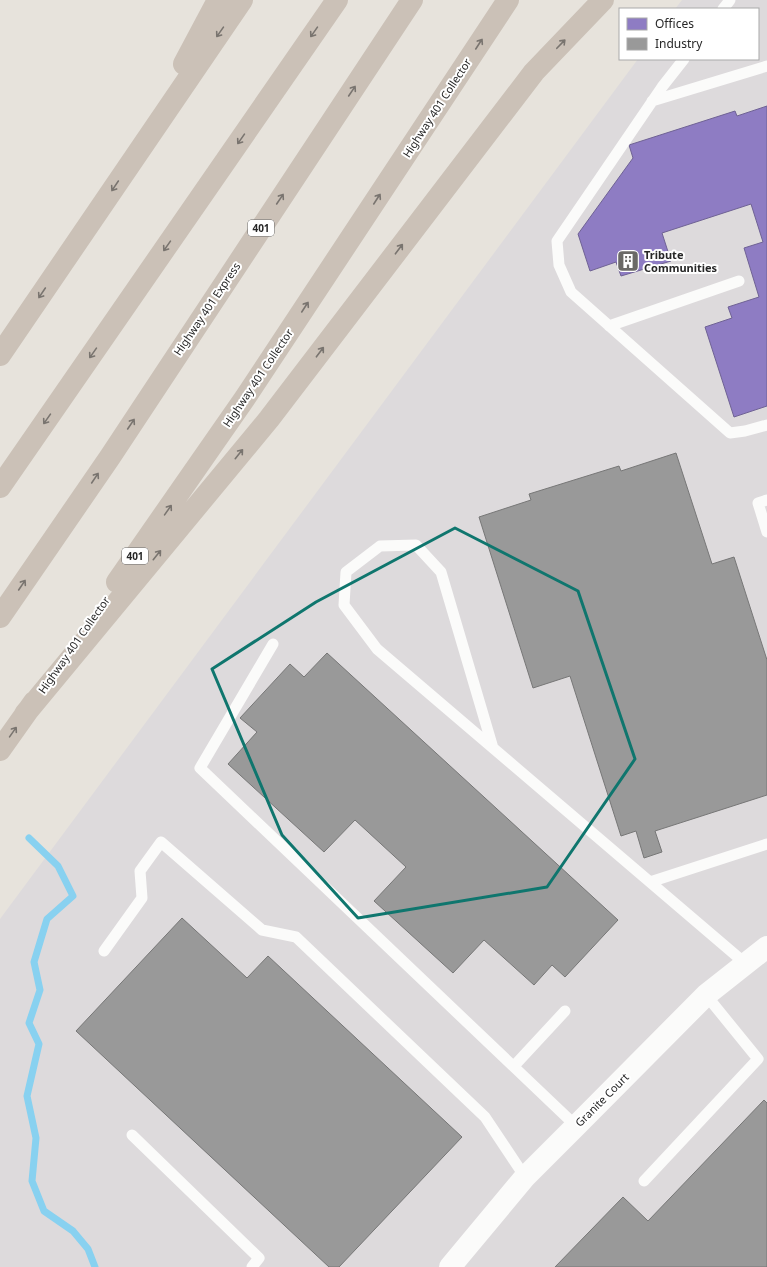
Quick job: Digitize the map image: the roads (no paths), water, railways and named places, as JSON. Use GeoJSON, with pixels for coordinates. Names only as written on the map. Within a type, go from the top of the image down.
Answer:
{"type":"FeatureCollection","features":[{"type":"Feature","properties":{"kind":"highway"},"geometry":{"type":"LineString","coordinates":[[137,154],[218,0]]}},
{"type":"Feature","properties":{"kind":"highway"},"geometry":{"type":"LineString","coordinates":[[0,355],[242,0]]}},
{"type":"Feature","properties":{"kind":"highway"},"geometry":{"type":"LineString","coordinates":[[0,487],[337,0]]}},
{"type":"Feature","properties":{"kind":"highway","name":"Highway 401 Express"},"geometry":{"type":"LineString","coordinates":[[0,617],[110,457],[412,0]]}},
{"type":"Feature","properties":{"kind":"highway","name":"Highway 401 Collector"},"geometry":{"type":"LineString","coordinates":[[0,750],[245,398],[508,0]]}},
{"type":"Feature","properties":{"kind":"highway"},"geometry":{"type":"LineString","coordinates":[[25,714],[269,419],[534,72],[603,0]]}},
{"type":"Feature","properties":{"kind":"street","name":"Granite Court"},"geometry":{"type":"LineString","coordinates":[[450,1267],[525,1178],[576,1126],[706,995],[767,947]]}},
{"type":"Feature","properties":{"kind":"lane"},"geometry":{"type":"LineString","coordinates":[[723,8],[730,0]]}},
{"type":"Feature","properties":{"kind":"lane"},"geometry":{"type":"LineString","coordinates":[[683,60],[652,101],[556,241],[559,265],[571,292],[730,432],[745,431],[767,425]]}},
{"type":"Feature","properties":{"kind":"lane"},"geometry":{"type":"LineString","coordinates":[[652,101],[767,66]]}},
{"type":"Feature","properties":{"kind":"lane"},"geometry":{"type":"LineString","coordinates":[[610,326],[738,281]]}},
{"type":"Feature","properties":{"kind":"lane"},"geometry":{"type":"LineString","coordinates":[[767,500],[758,503],[767,532]]}},
{"type":"Feature","properties":{"kind":"lane"},"geometry":{"type":"LineString","coordinates":[[493,748],[440,572],[416,545],[380,546],[346,572],[344,605],[377,649],[746,964]]}},
{"type":"Feature","properties":{"kind":"lane"},"geometry":{"type":"LineString","coordinates":[[273,644],[200,768],[576,1126]]}},
{"type":"Feature","properties":{"kind":"lane"},"geometry":{"type":"LineString","coordinates":[[104,951],[142,898],[140,871],[161,842],[262,930],[296,937],[486,1117],[525,1178]]}},
{"type":"Feature","properties":{"kind":"lane"},"geometry":{"type":"LineString","coordinates":[[650,882],[767,844]]}},
{"type":"Feature","properties":{"kind":"lane"},"geometry":{"type":"LineString","coordinates":[[644,1181],[758,1060],[706,995]]}},
{"type":"Feature","properties":{"kind":"lane"},"geometry":{"type":"LineString","coordinates":[[514,1066],[565,1011]]}},
{"type":"Feature","properties":{"kind":"lane"},"geometry":{"type":"LineString","coordinates":[[132,1135],[259,1258],[252,1267]]}},
{"type":"Feature","properties":{"kind":"waterway"},"geometry":{"type":"LineString","coordinates":[[29,838],[58,866],[73,896],[47,919],[34,962],[40,990],[29,1023],[39,1044],[27,1096],[36,1138],[32,1181],[44,1211],[73,1231],[88,1249],[95,1267]]}},
{"type":"Feature","properties":{"kind":"place","name":"Tribute Communities"},"geometry":{"type":"Point","coordinates":[628,261]}}]}
